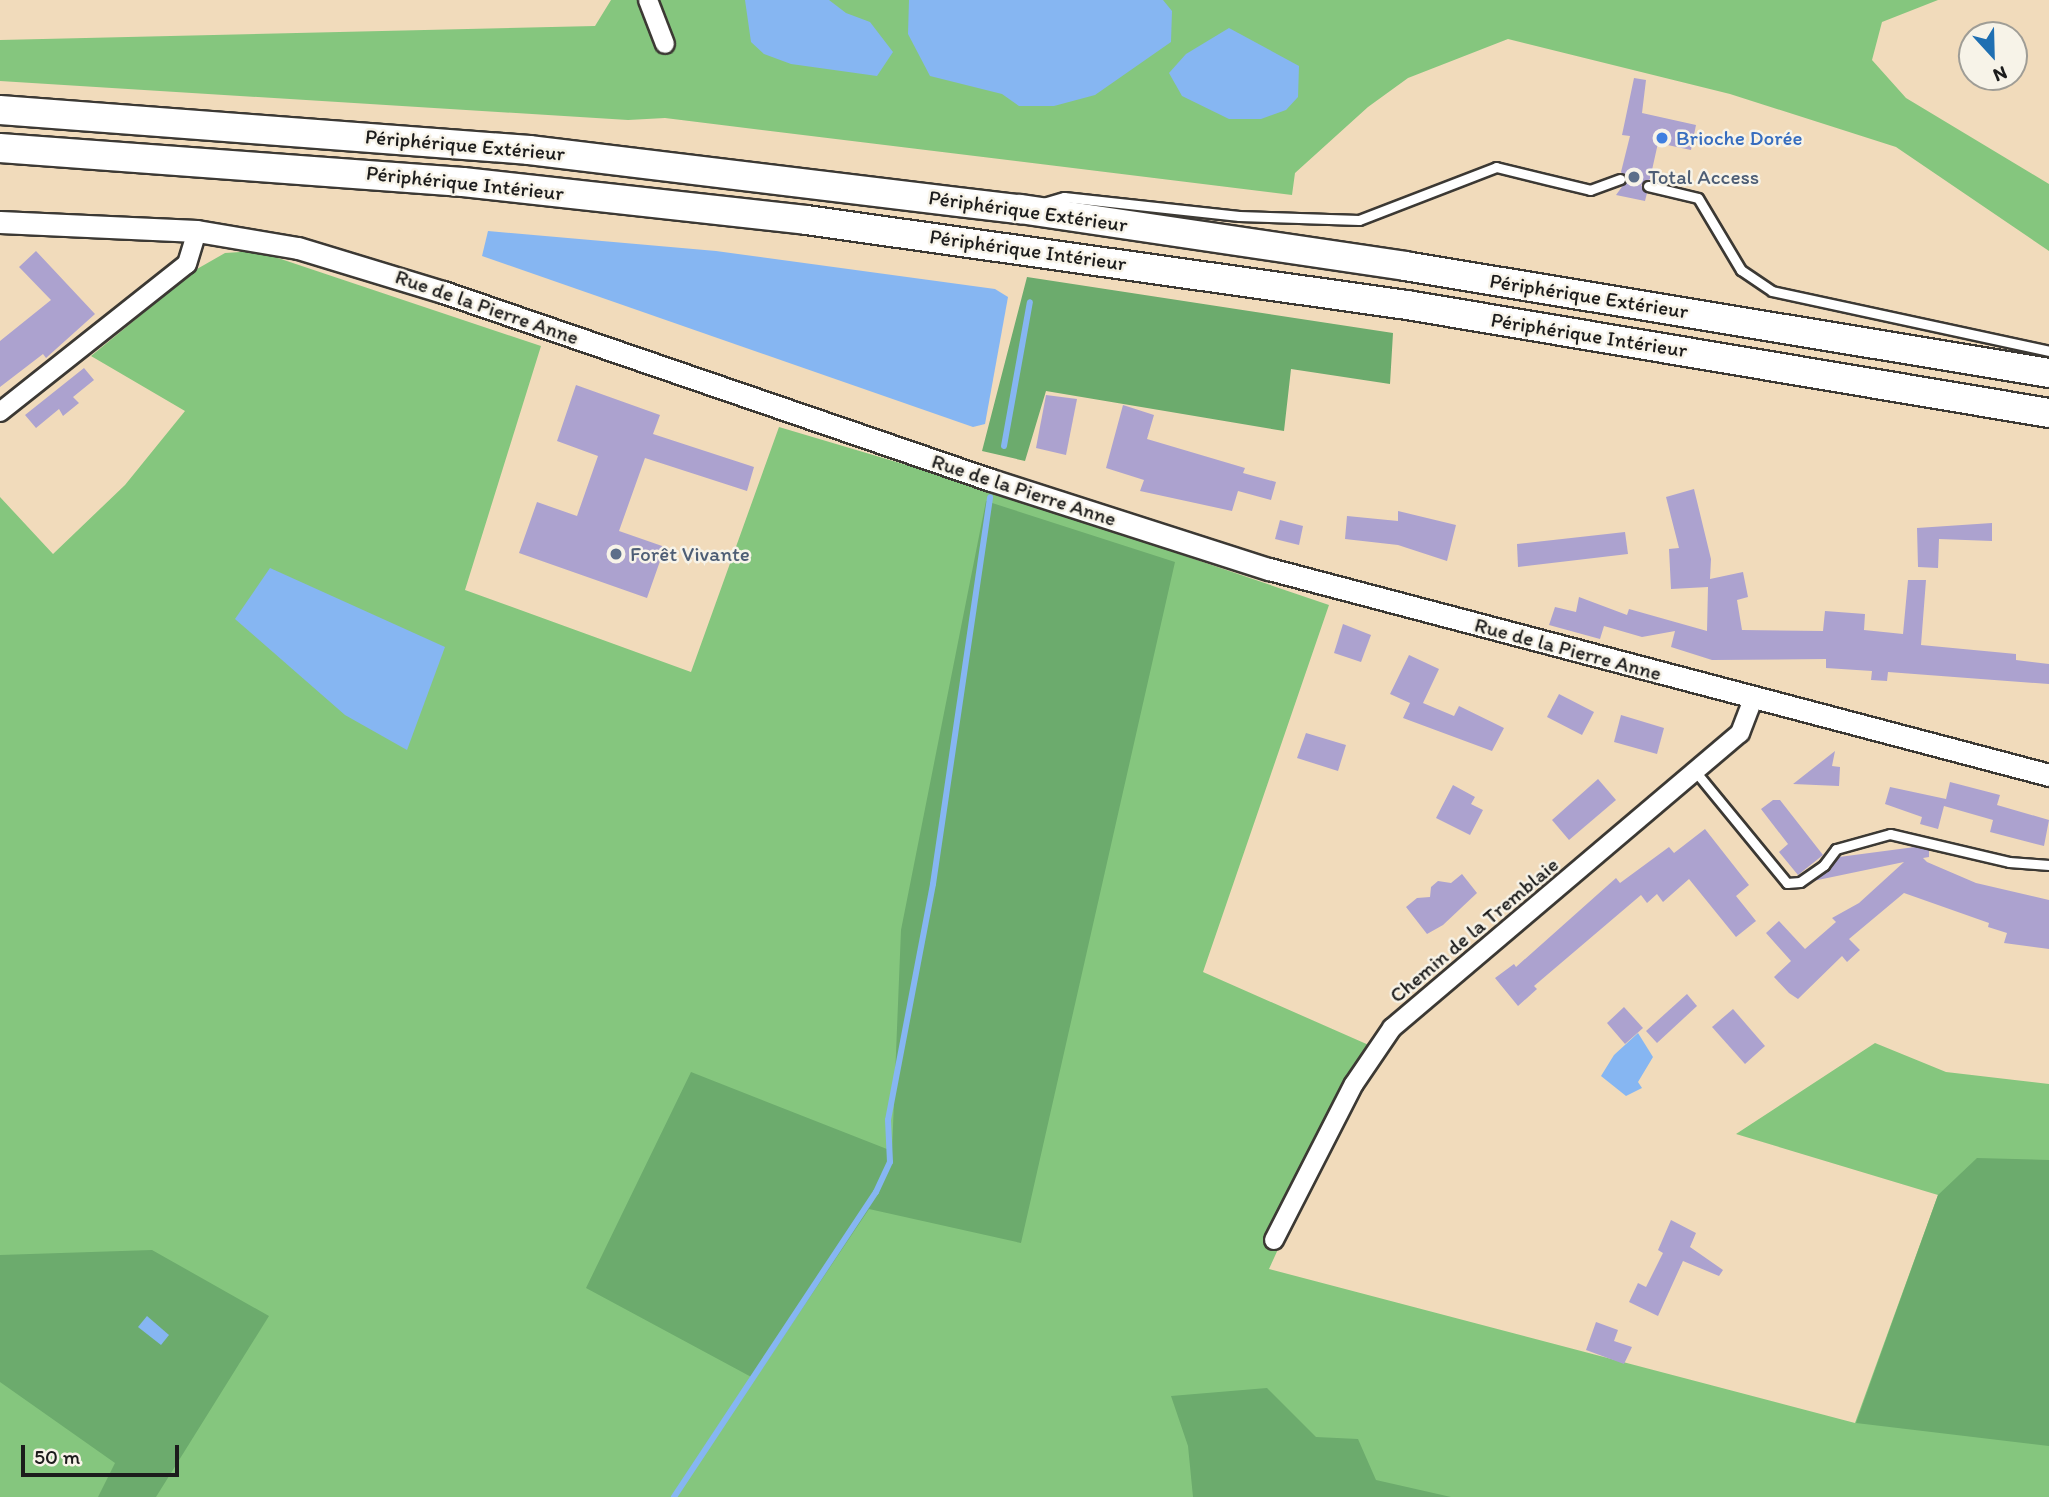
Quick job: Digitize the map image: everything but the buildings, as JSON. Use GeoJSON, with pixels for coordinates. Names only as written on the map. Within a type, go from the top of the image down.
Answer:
{"type":"FeatureCollection","features":[{"type":"Feature","properties":{"kind":"highway","name":"Périphérique Extérieur"},"geometry":{"type":"LineString","coordinates":[[0,110],[529,150],[1020,209],[1419,268],[2049,373]]}},
{"type":"Feature","properties":{"kind":"highway","name":"Périphérique Intérieur"},"geometry":{"type":"LineString","coordinates":[[0,148],[450,181],[820,222],[1407,305],[2049,413]]}},
{"type":"Feature","properties":{"kind":"street"},"geometry":{"type":"LineString","coordinates":[[648,0],[666,44]]}},
{"type":"Feature","properties":{"kind":"street","name":"Rue de la Pierre Anne"},"geometry":{"type":"LineString","coordinates":[[0,222],[197,231],[298,248],[374,270],[991,480],[1273,570],[2049,775]]}},
{"type":"Feature","properties":{"kind":"street"},"geometry":{"type":"LineString","coordinates":[[0,412],[187,264],[197,231]]}},
{"type":"Feature","properties":{"kind":"street","name":"Chemin de la Tremblaie"},"geometry":{"type":"LineString","coordinates":[[1274,1240],[1354,1084],[1392,1028],[1741,733],[1754,698]]}},
{"type":"Feature","properties":{"kind":"lane"},"geometry":{"type":"LineString","coordinates":[[1020,209],[1064,197],[1240,216],[1359,220],[1496,167],[1590,190],[1620,179]]}},
{"type":"Feature","properties":{"kind":"lane"},"geometry":{"type":"LineString","coordinates":[[1648,186],[1698,198],[1741,270],[1772,291],[2049,351]]}},
{"type":"Feature","properties":{"kind":"lane"},"geometry":{"type":"LineString","coordinates":[[1695,771],[1787,883],[1800,882],[1836,849],[1890,834],[2009,862],[2049,865]]}},
{"type":"Feature","properties":{"kind":"green space"},"geometry":{"type":"Polygon","coordinates":[[[611,0],[1938,0],[1882,22],[1872,60],[1906,98],[2049,184],[2049,251],[1896,147],[1730,94],[1508,39],[1408,78],[1368,107],[1295,173],[1292,195],[665,118],[628,120],[0,81],[0,40],[595,26],[611,0]]]}},
{"type":"Feature","properties":{"kind":"green space"},"geometry":{"type":"Polygon","coordinates":[[[257,251],[541,346],[465,590],[691,672],[779,427],[994,491],[1329,605],[1203,972],[1371,1046],[1269,1269],[1855,1423],[1938,1195],[1736,1134],[1875,1043],[1946,1072],[2049,1084],[2049,1497],[0,1497],[0,497],[53,554],[125,485],[185,411],[91,356],[197,269],[225,253],[257,251]]]}},
{"type":"Feature","properties":{"kind":"green space"},"geometry":{"type":"Polygon","coordinates":[[[1027,277],[1393,333],[1390,384],[1291,369],[1284,431],[1046,391],[1025,461],[982,451],[1027,277]]]}},
{"type":"Feature","properties":{"kind":"green space"},"geometry":{"type":"Polygon","coordinates":[[[986,501],[1175,562],[1021,1243],[869,1209],[755,1379],[586,1288],[691,1072],[892,1151],[901,930],[986,501]]]}},
{"type":"Feature","properties":{"kind":"green space"},"geometry":{"type":"Polygon","coordinates":[[[1977,1158],[2049,1160],[2049,1446],[1856,1423],[1938,1195],[1977,1158]]]}},
{"type":"Feature","properties":{"kind":"green space"},"geometry":{"type":"Polygon","coordinates":[[[152,1250],[269,1316],[156,1497],[98,1497],[115,1463],[0,1382],[0,1255],[152,1250]]]}},
{"type":"Feature","properties":{"kind":"green space"},"geometry":{"type":"Polygon","coordinates":[[[1267,1388],[1316,1437],[1358,1439],[1376,1480],[1451,1497],[1193,1497],[1188,1446],[1171,1396],[1267,1388]]]}},
{"type":"Feature","properties":{"kind":"water"},"geometry":{"type":"Polygon","coordinates":[[[745,0],[829,0],[846,13],[870,22],[893,52],[877,76],[791,64],[764,54],[751,42],[745,0]]]}},
{"type":"Feature","properties":{"kind":"water"},"geometry":{"type":"Polygon","coordinates":[[[909,0],[1163,0],[1172,11],[1171,42],[1095,95],[1054,106],[1019,106],[1002,94],[930,76],[908,34],[909,0]]]}},
{"type":"Feature","properties":{"kind":"water"},"geometry":{"type":"Polygon","coordinates":[[[1229,28],[1299,66],[1298,97],[1286,110],[1261,119],[1229,119],[1182,96],[1169,73],[1186,54],[1229,28]]]}},
{"type":"Feature","properties":{"kind":"water"},"geometry":{"type":"Polygon","coordinates":[[[488,231],[716,251],[995,289],[1008,297],[985,424],[973,427],[482,256],[488,231]]]}},
{"type":"Feature","properties":{"kind":"water"},"geometry":{"type":"Polygon","coordinates":[[[270,568],[445,647],[407,750],[345,715],[235,619],[270,568]]]}},
{"type":"Feature","properties":{"kind":"water"},"geometry":{"type":"Polygon","coordinates":[[[1638,1033],[1653,1057],[1638,1082],[1642,1088],[1626,1096],[1601,1076],[1614,1055],[1638,1033]]]}},
{"type":"Feature","properties":{"kind":"water"},"geometry":{"type":"Polygon","coordinates":[[[147,1316],[169,1335],[161,1345],[138,1327],[147,1316]]]}},
{"type":"Feature","properties":{"kind":"waterway"},"geometry":{"type":"LineString","coordinates":[[1004,446],[1030,302]]}},
{"type":"Feature","properties":{"kind":"waterway"},"geometry":{"type":"LineString","coordinates":[[674,1497],[876,1192],[890,1162],[888,1120],[933,884],[990,497]]}},
{"type":"Feature","properties":{"kind":"place","name":"Brioche Dorée"},"geometry":{"type":"Point","coordinates":[1662,138]}},
{"type":"Feature","properties":{"kind":"place","name":"Total Access"},"geometry":{"type":"Point","coordinates":[1634,177]}},
{"type":"Feature","properties":{"kind":"place","name":"Forêt Vivante"},"geometry":{"type":"Point","coordinates":[616,554]}}]}
